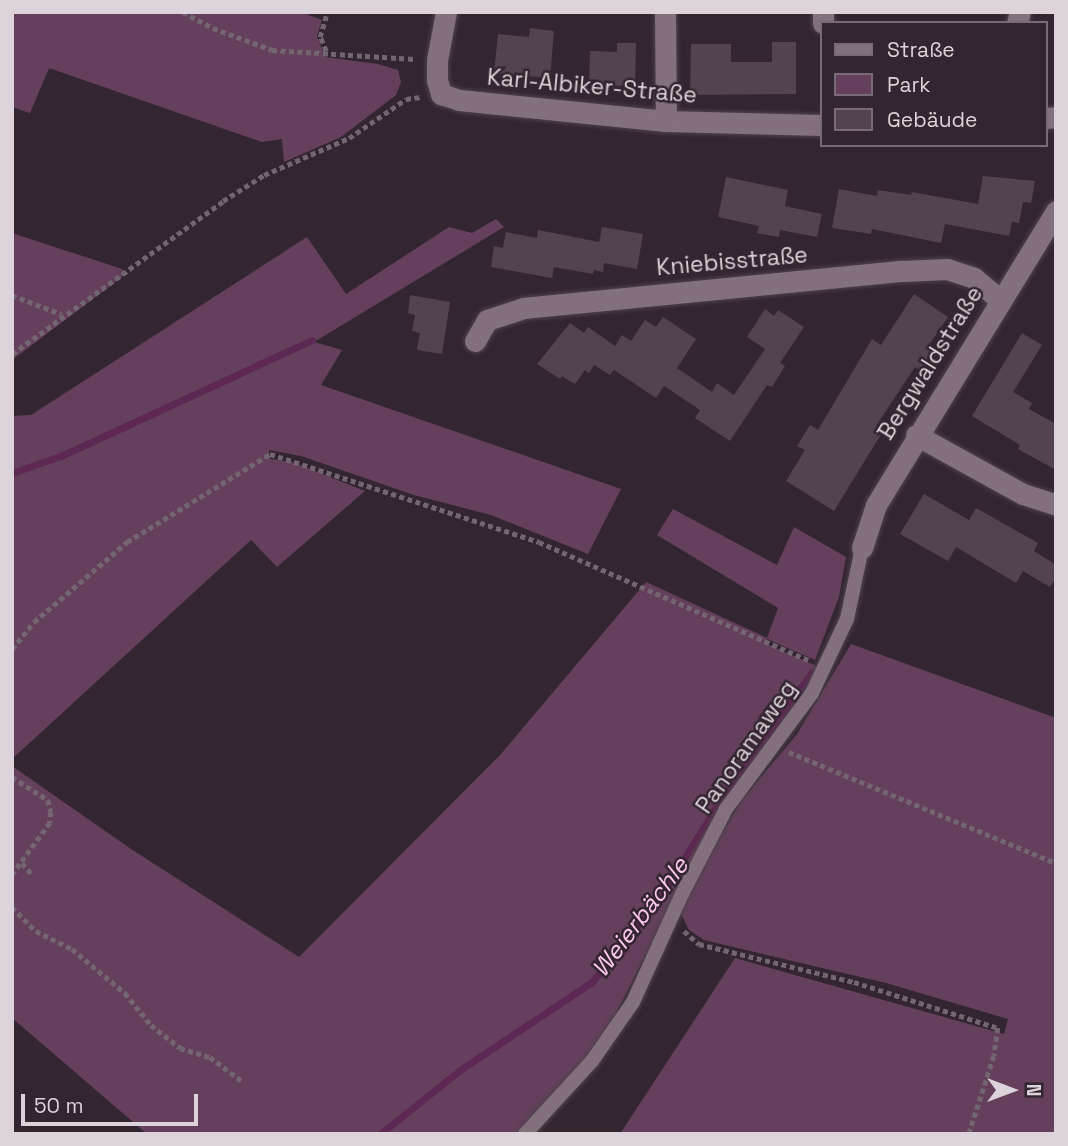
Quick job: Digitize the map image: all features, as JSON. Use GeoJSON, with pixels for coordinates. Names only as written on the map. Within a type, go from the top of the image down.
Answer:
{"type":"FeatureCollection","features":[{"type":"Feature","properties":{"kind":"street"},"geometry":{"type":"LineString","coordinates":[[441,94],[437,61],[446,12]]}},
{"type":"Feature","properties":{"kind":"street"},"geometry":{"type":"LineString","coordinates":[[665,12],[666,121]]}},
{"type":"Feature","properties":{"kind":"street","name":"Karl-Albiker-Straße"},"geometry":{"type":"LineString","coordinates":[[441,94],[459,100],[666,121],[820,125]]}},
{"type":"Feature","properties":{"kind":"street","name":"Bergwaldstraße"},"geometry":{"type":"LineString","coordinates":[[862,548],[876,505],[916,435],[1056,211]]}},
{"type":"Feature","properties":{"kind":"street","name":"Kniebisstraße"},"geometry":{"type":"LineString","coordinates":[[475,341],[487,320],[523,307],[902,271],[947,269],[974,278],[1000,299]]}},
{"type":"Feature","properties":{"kind":"street"},"geometry":{"type":"LineString","coordinates":[[916,435],[1023,494],[1056,505]]}},
{"type":"Feature","properties":{"kind":"lane","name":"Panoramaweg"},"geometry":{"type":"LineString","coordinates":[[525,1134],[592,1061],[633,1002],[682,894],[726,809],[775,746],[826,668],[847,619],[862,548]]}},
{"type":"Feature","properties":{"kind":"path"},"geometry":{"type":"LineString","coordinates":[[183,12],[213,28],[272,50],[326,51],[437,61]]}},
{"type":"Feature","properties":{"kind":"path"},"geometry":{"type":"LineString","coordinates":[[326,51],[320,37],[327,12]]}},
{"type":"Feature","properties":{"kind":"path"},"geometry":{"type":"LineString","coordinates":[[12,354],[62,315],[264,175],[349,138],[406,99],[441,94]]}},
{"type":"Feature","properties":{"kind":"path"},"geometry":{"type":"LineString","coordinates":[[12,295],[62,315]]}},
{"type":"Feature","properties":{"kind":"path"},"geometry":{"type":"LineString","coordinates":[[12,649],[34,622],[127,542],[270,454],[538,542],[826,668]]}},
{"type":"Feature","properties":{"kind":"path"},"geometry":{"type":"LineString","coordinates":[[775,746],[1056,863]]}},
{"type":"Feature","properties":{"kind":"path"},"geometry":{"type":"LineString","coordinates":[[12,776],[48,800],[51,812],[50,823],[12,875]]}},
{"type":"Feature","properties":{"kind":"path"},"geometry":{"type":"LineString","coordinates":[[22,863],[32,874]]}},
{"type":"Feature","properties":{"kind":"path"},"geometry":{"type":"LineString","coordinates":[[12,907],[36,931],[72,949],[104,975],[125,993],[151,1025],[180,1048],[210,1058],[243,1082]]}},
{"type":"Feature","properties":{"kind":"path"},"geometry":{"type":"LineString","coordinates":[[699,944],[854,982],[998,1028],[994,1056],[969,1134]]}},
{"type":"Feature","properties":{"kind":"green space"},"geometry":{"type":"Polygon","coordinates":[[[12,12],[301,12],[322,20],[317,36],[325,57],[378,64],[398,70],[401,82],[396,95],[341,137],[284,162],[282,139],[262,142],[49,68],[30,113],[12,107],[12,12]]]}},
{"type":"Feature","properties":{"kind":"green space"},"geometry":{"type":"Polygon","coordinates":[[[496,219],[504,227],[314,342],[342,350],[321,385],[621,489],[588,554],[491,515],[414,495],[301,456],[269,450],[270,459],[292,462],[365,491],[277,567],[251,540],[12,759],[12,416],[31,415],[307,237],[346,294],[449,227],[472,233],[496,219]]]}},
{"type":"Feature","properties":{"kind":"green space"},"geometry":{"type":"Polygon","coordinates":[[[12,233],[122,269],[126,274],[12,360],[12,233]]]}},
{"type":"Feature","properties":{"kind":"green space"},"geometry":{"type":"Polygon","coordinates":[[[673,509],[777,565],[794,527],[846,557],[839,597],[815,660],[767,639],[765,643],[821,668],[706,836],[605,1035],[518,1134],[147,1134],[12,1018],[12,766],[131,849],[299,957],[501,754],[646,582],[767,638],[778,608],[657,535],[673,509]]]}},
{"type":"Feature","properties":{"kind":"green space"},"geometry":{"type":"Polygon","coordinates":[[[851,644],[1056,718],[1056,1134],[620,1134],[735,958],[1004,1034],[1008,1019],[886,983],[704,940],[689,930],[681,914],[696,875],[742,800],[797,734],[851,644]]]}},
{"type":"Feature","properties":{"kind":"building"},"geometry":{"type":"Polygon","coordinates":[[[530,28],[554,31],[550,78],[494,73],[498,34],[529,37],[530,28]]]}},
{"type":"Feature","properties":{"kind":"building"},"geometry":{"type":"Polygon","coordinates":[[[772,42],[796,42],[796,94],[690,95],[691,44],[731,44],[731,62],[772,62],[772,42]]]}},
{"type":"Feature","properties":{"kind":"building"},"geometry":{"type":"Polygon","coordinates":[[[617,43],[636,43],[635,86],[589,85],[590,51],[617,52],[617,43]]]}},
{"type":"Feature","properties":{"kind":"building"},"geometry":{"type":"Polygon","coordinates":[[[983,176],[1035,181],[1031,203],[1023,202],[1019,223],[1012,222],[1009,236],[945,224],[941,243],[872,229],[871,234],[832,228],[839,189],[877,196],[878,190],[911,195],[912,192],[978,204],[983,176]]]}},
{"type":"Feature","properties":{"kind":"building"},"geometry":{"type":"Polygon","coordinates":[[[726,177],[788,190],[785,206],[822,214],[817,237],[780,230],[779,237],[757,233],[759,226],[718,217],[726,177]]]}},
{"type":"Feature","properties":{"kind":"building"},"geometry":{"type":"Polygon","coordinates":[[[602,227],[643,234],[637,269],[604,263],[603,272],[594,270],[593,274],[554,267],[552,278],[491,267],[494,246],[503,248],[506,232],[537,238],[538,230],[599,242],[602,227]]]}},
{"type":"Feature","properties":{"kind":"building"},"geometry":{"type":"Polygon","coordinates":[[[914,294],[948,317],[929,345],[936,350],[922,372],[915,367],[876,426],[883,431],[834,511],[786,481],[805,450],[797,446],[810,425],[818,430],[872,339],[881,345],[914,294]]]}},
{"type":"Feature","properties":{"kind":"building"},"geometry":{"type":"Polygon","coordinates":[[[410,295],[450,302],[442,354],[417,350],[420,333],[412,331],[415,315],[408,313],[410,295]]]}},
{"type":"Feature","properties":{"kind":"building"},"geometry":{"type":"Polygon","coordinates":[[[765,309],[774,316],[778,310],[804,327],[780,363],[785,366],[772,387],[767,385],[730,441],[695,418],[700,410],[664,386],[656,398],[614,370],[610,375],[594,365],[589,373],[585,370],[575,384],[562,376],[560,379],[537,364],[570,323],[584,333],[588,327],[615,346],[622,335],[631,341],[645,320],[656,327],[663,317],[696,339],[677,368],[712,392],[717,383],[734,395],[765,349],[747,337],[765,309]]]}},
{"type":"Feature","properties":{"kind":"building"},"geometry":{"type":"Polygon","coordinates":[[[1022,333],[1042,345],[1013,392],[1032,403],[1029,409],[1056,424],[1056,470],[1018,449],[1020,445],[972,416],[1022,333]]]}},
{"type":"Feature","properties":{"kind":"building"},"geometry":{"type":"Polygon","coordinates":[[[924,494],[969,520],[976,508],[1038,543],[1034,551],[1056,565],[1056,577],[1050,587],[1023,571],[1016,583],[956,547],[948,561],[900,534],[924,494]]]}},
{"type":"Feature","properties":{"kind":"waterway"},"geometry":{"type":"LineString","coordinates":[[12,473],[63,455],[312,340]]}},
{"type":"Feature","properties":{"kind":"waterway","name":"Weierbächle"},"geometry":{"type":"LineString","coordinates":[[380,1134],[460,1070],[592,982],[661,896],[724,794],[812,672]]}}]}
